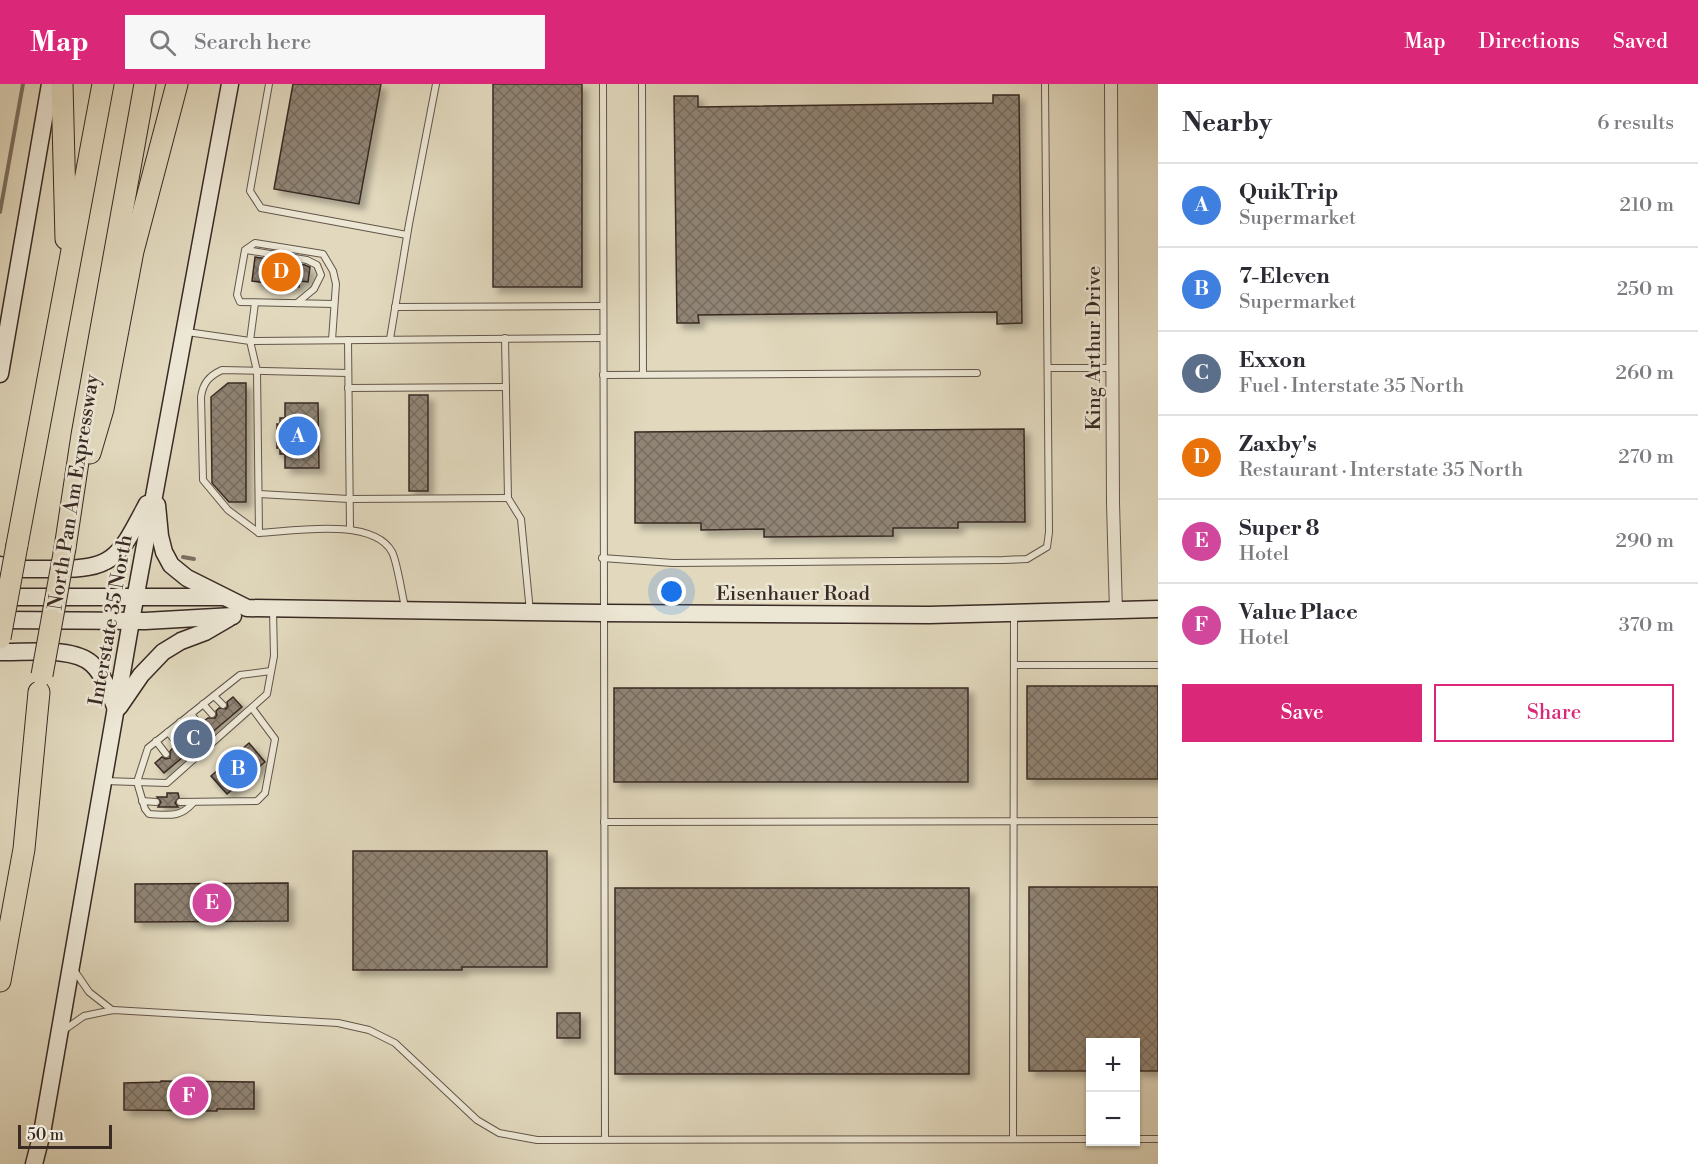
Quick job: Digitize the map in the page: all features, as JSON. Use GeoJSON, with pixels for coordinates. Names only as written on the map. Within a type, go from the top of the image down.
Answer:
{"type":"FeatureCollection","features":[{"type":"Feature","properties":{"kind":"highway"},"geometry":{"type":"LineString","coordinates":[[62,84],[66,285]]}},
{"type":"Feature","properties":{"kind":"highway"},"geometry":{"type":"LineString","coordinates":[[0,638],[103,84]]}},
{"type":"Feature","properties":{"kind":"highway","name":"North Pan Am Expressway"},"geometry":{"type":"LineString","coordinates":[[0,901],[145,84]]}},
{"type":"Feature","properties":{"kind":"highway"},"geometry":{"type":"LineString","coordinates":[[66,539],[103,409],[133,251],[177,84]]}},
{"type":"Feature","properties":{"kind":"highway"},"geometry":{"type":"LineString","coordinates":[[0,981],[24,849],[40,683]]}},
{"type":"Feature","properties":{"kind":"main road"},"geometry":{"type":"LineString","coordinates":[[0,374],[50,84]]}},
{"type":"Feature","properties":{"kind":"main road","name":"Interstate 35 North"},"geometry":{"type":"LineString","coordinates":[[34,1164],[104,781],[130,621],[230,84]]}},
{"type":"Feature","properties":{"kind":"main road"},"geometry":{"type":"LineString","coordinates":[[0,565],[11,568],[79,569],[94,567],[117,553],[127,540],[154,490]]}},
{"type":"Feature","properties":{"kind":"main road"},"geometry":{"type":"LineString","coordinates":[[154,490],[160,536],[164,552],[171,565],[187,578],[226,597]]}},
{"type":"Feature","properties":{"kind":"main road","name":"Eisenhauer Road"},"geometry":{"type":"LineString","coordinates":[[0,597],[226,597],[240,612]]}},
{"type":"Feature","properties":{"kind":"main road","name":"Eisenhauer Road"},"geometry":{"type":"LineString","coordinates":[[0,620],[130,621],[273,608],[918,615],[1158,609]]}},
{"type":"Feature","properties":{"kind":"main road"},"geometry":{"type":"LineString","coordinates":[[116,710],[141,675],[163,652],[240,612]]}},
{"type":"Feature","properties":{"kind":"main road"},"geometry":{"type":"LineString","coordinates":[[0,652],[66,653],[82,657],[93,665],[103,679],[116,710]]}},
{"type":"Feature","properties":{"kind":"street","name":"King Arthur Drive"},"geometry":{"type":"LineString","coordinates":[[1111,84],[1113,503],[1116,611]]}},
{"type":"Feature","properties":{"kind":"lane"},"geometry":{"type":"LineString","coordinates":[[269,84],[250,191],[261,208],[407,235]]}},
{"type":"Feature","properties":{"kind":"lane"},"geometry":{"type":"LineString","coordinates":[[390,339],[436,84]]}},
{"type":"Feature","properties":{"kind":"lane"},"geometry":{"type":"LineString","coordinates":[[603,84],[604,1140]]}},
{"type":"Feature","properties":{"kind":"lane"},"geometry":{"type":"LineString","coordinates":[[642,84],[643,374]]}},
{"type":"Feature","properties":{"kind":"lane"},"geometry":{"type":"LineString","coordinates":[[602,558],[673,563],[1027,559],[1047,547],[1049,532],[1045,84]]}},
{"type":"Feature","properties":{"kind":"lane"},"geometry":{"type":"LineString","coordinates":[[333,340],[336,284],[333,271],[324,254],[255,243],[245,250],[237,296],[240,302],[334,304]]}},
{"type":"Feature","properties":{"kind":"lane"},"geometry":{"type":"LineString","coordinates":[[245,250],[307,260],[317,265],[321,275],[314,289],[296,303]]}},
{"type":"Feature","properties":{"kind":"lane"},"geometry":{"type":"LineString","coordinates":[[255,303],[250,340],[257,371],[259,533]]}},
{"type":"Feature","properties":{"kind":"lane"},"geometry":{"type":"LineString","coordinates":[[395,307],[603,306]]}},
{"type":"Feature","properties":{"kind":"lane"},"geometry":{"type":"LineString","coordinates":[[184,331],[250,340],[603,338]]}},
{"type":"Feature","properties":{"kind":"lane"},"geometry":{"type":"LineString","coordinates":[[506,338],[508,498],[520,519],[530,612]]}},
{"type":"Feature","properties":{"kind":"lane"},"geometry":{"type":"LineString","coordinates":[[348,340],[350,529]]}},
{"type":"Feature","properties":{"kind":"lane"},"geometry":{"type":"LineString","coordinates":[[1048,368],[1113,368]]}},
{"type":"Feature","properties":{"kind":"lane"},"geometry":{"type":"LineString","coordinates":[[348,373],[222,370],[211,375],[203,386],[201,409],[203,480],[228,510],[259,533],[350,529],[368,533],[382,540],[393,553],[406,611]]}},
{"type":"Feature","properties":{"kind":"lane"},"geometry":{"type":"LineString","coordinates":[[603,375],[976,373]]}},
{"type":"Feature","properties":{"kind":"lane"},"geometry":{"type":"LineString","coordinates":[[348,388],[506,387]]}},
{"type":"Feature","properties":{"kind":"lane"},"geometry":{"type":"LineString","coordinates":[[260,494],[349,499],[508,498]]}},
{"type":"Feature","properties":{"kind":"lane"},"geometry":{"type":"LineString","coordinates":[[104,781],[167,783],[225,731],[234,718],[252,708],[267,694],[274,656],[273,608]]}},
{"type":"Feature","properties":{"kind":"lane"},"geometry":{"type":"LineString","coordinates":[[1013,1140],[1014,613]]}},
{"type":"Feature","properties":{"kind":"lane"},"geometry":{"type":"LineString","coordinates":[[1014,665],[1158,665]]}},
{"type":"Feature","properties":{"kind":"lane"},"geometry":{"type":"LineString","coordinates":[[194,803],[185,812],[170,816],[149,814],[142,801],[138,782],[148,748],[240,675],[271,671]]}},
{"type":"Feature","properties":{"kind":"lane"},"geometry":{"type":"LineString","coordinates":[[214,696],[223,705]]}},
{"type":"Feature","properties":{"kind":"lane"},"geometry":{"type":"LineString","coordinates":[[203,704],[212,714]]}},
{"type":"Feature","properties":{"kind":"lane"},"geometry":{"type":"LineString","coordinates":[[180,802],[257,801],[265,793],[274,739],[252,708]]}},
{"type":"Feature","properties":{"kind":"lane"},"geometry":{"type":"LineString","coordinates":[[191,714],[200,724]]}},
{"type":"Feature","properties":{"kind":"lane"},"geometry":{"type":"LineString","coordinates":[[180,722],[190,734]]}},
{"type":"Feature","properties":{"kind":"lane"},"geometry":{"type":"LineString","coordinates":[[220,725],[225,731]]}},
{"type":"Feature","properties":{"kind":"lane"},"geometry":{"type":"LineString","coordinates":[[168,732],[178,744]]}},
{"type":"Feature","properties":{"kind":"lane"},"geometry":{"type":"LineString","coordinates":[[209,735],[214,741]]}},
{"type":"Feature","properties":{"kind":"lane"},"geometry":{"type":"LineString","coordinates":[[156,741],[166,754]]}},
{"type":"Feature","properties":{"kind":"lane"},"geometry":{"type":"LineString","coordinates":[[198,744],[204,750]]}},
{"type":"Feature","properties":{"kind":"lane"},"geometry":{"type":"LineString","coordinates":[[186,755],[191,761]]}},
{"type":"Feature","properties":{"kind":"lane"},"geometry":{"type":"LineString","coordinates":[[175,765],[180,771]]}},
{"type":"Feature","properties":{"kind":"lane"},"geometry":{"type":"LineString","coordinates":[[142,801],[156,802]]}},
{"type":"Feature","properties":{"kind":"lane"},"geometry":{"type":"LineString","coordinates":[[604,822],[1158,821]]}},
{"type":"Feature","properties":{"kind":"lane"},"geometry":{"type":"LineString","coordinates":[[71,965],[89,992],[113,1010]]}},
{"type":"Feature","properties":{"kind":"lane"},"geometry":{"type":"LineString","coordinates":[[59,1034],[84,1016],[113,1010],[338,1023],[369,1030],[395,1043],[477,1120],[499,1133],[537,1140],[1086,1139]]}},
{"type":"Feature","properties":{"kind":"lane"},"geometry":{"type":"LineString","coordinates":[[1140,1139],[1158,1139]]}},
{"type":"Feature","properties":{"kind":"building"},"geometry":{"type":"Polygon","coordinates":[[[293,84],[381,84],[359,204],[274,189],[293,84]]]}},
{"type":"Feature","properties":{"kind":"building"},"geometry":{"type":"Polygon","coordinates":[[[493,84],[582,84],[582,287],[493,287],[493,84]]]}},
{"type":"Feature","properties":{"kind":"building"},"geometry":{"type":"Polygon","coordinates":[[[993,95],[1019,95],[1022,323],[997,324],[997,312],[698,315],[699,323],[677,323],[674,96],[698,96],[698,107],[993,103],[993,95]]]}},
{"type":"Feature","properties":{"kind":"building"},"geometry":{"type":"Polygon","coordinates":[[[255,257],[310,267],[308,282],[300,281],[299,287],[252,281],[255,257]]]}},
{"type":"Feature","properties":{"kind":"building"},"geometry":{"type":"Polygon","coordinates":[[[228,383],[246,383],[246,502],[229,502],[212,483],[211,397],[228,383]]]}},
{"type":"Feature","properties":{"kind":"building"},"geometry":{"type":"Polygon","coordinates":[[[409,395],[428,395],[428,491],[409,491],[409,395]]]}},
{"type":"Feature","properties":{"kind":"building"},"geometry":{"type":"Polygon","coordinates":[[[285,403],[318,403],[319,468],[285,468],[285,454],[280,454],[280,448],[277,448],[277,424],[280,424],[280,418],[285,418],[285,403]]]}},
{"type":"Feature","properties":{"kind":"building"},"geometry":{"type":"Polygon","coordinates":[[[1024,429],[1025,522],[958,522],[958,528],[893,528],[893,536],[764,537],[764,529],[701,530],[701,523],[635,523],[635,432],[1024,429]]]}},
{"type":"Feature","properties":{"kind":"building"},"geometry":{"type":"Polygon","coordinates":[[[1027,686],[1158,686],[1158,779],[1027,779],[1027,686]]]}},
{"type":"Feature","properties":{"kind":"building"},"geometry":{"type":"Polygon","coordinates":[[[614,688],[968,688],[968,782],[614,782],[614,688]]]}},
{"type":"Feature","properties":{"kind":"building"},"geometry":{"type":"Polygon","coordinates":[[[233,697],[242,707],[164,773],[155,763],[162,757],[170,758],[170,751],[174,747],[182,748],[182,740],[186,737],[194,738],[194,730],[204,729],[204,721],[208,718],[215,718],[219,708],[226,709],[227,702],[233,697]]]}},
{"type":"Feature","properties":{"kind":"building"},"geometry":{"type":"Polygon","coordinates":[[[249,743],[265,762],[227,794],[211,776],[249,743]]]}},
{"type":"Feature","properties":{"kind":"building"},"geometry":{"type":"Polygon","coordinates":[[[167,793],[178,793],[179,797],[175,803],[178,807],[158,807],[161,802],[157,797],[167,797],[167,793]]]}},
{"type":"Feature","properties":{"kind":"building"},"geometry":{"type":"Polygon","coordinates":[[[353,851],[547,851],[547,967],[353,970],[353,851]]]}},
{"type":"Feature","properties":{"kind":"building"},"geometry":{"type":"Polygon","coordinates":[[[288,883],[288,921],[135,922],[135,884],[288,883]]]}},
{"type":"Feature","properties":{"kind":"building"},"geometry":{"type":"Polygon","coordinates":[[[1029,887],[1158,887],[1158,1071],[1140,1071],[1140,1038],[1086,1038],[1086,1071],[1029,1071],[1029,887]]]}},
{"type":"Feature","properties":{"kind":"building"},"geometry":{"type":"Polygon","coordinates":[[[615,888],[969,888],[969,1074],[615,1074],[615,888]]]}},
{"type":"Feature","properties":{"kind":"building"},"geometry":{"type":"Polygon","coordinates":[[[557,1013],[580,1013],[580,1038],[557,1038],[557,1013]]]}},
{"type":"Feature","properties":{"kind":"building"},"geometry":{"type":"Polygon","coordinates":[[[254,1082],[254,1109],[124,1110],[124,1083],[254,1082]]]}},
{"type":"Feature","properties":{"kind":"waterway"},"geometry":{"type":"LineString","coordinates":[[0,212],[23,84]]}},
{"type":"Feature","properties":{"kind":"waterway"},"geometry":{"type":"LineString","coordinates":[[183,557],[194,559]]}},
{"type":"Feature","properties":{"kind":"place","name":"Zaxby's"},"geometry":{"type":"Point","coordinates":[281,272]}},
{"type":"Feature","properties":{"kind":"place","name":"QuikTrip"},"geometry":{"type":"Point","coordinates":[298,436]}},
{"type":"Feature","properties":{"kind":"place","name":"Exxon"},"geometry":{"type":"Point","coordinates":[193,739]}},
{"type":"Feature","properties":{"kind":"place","name":"7-Eleven"},"geometry":{"type":"Point","coordinates":[238,769]}},
{"type":"Feature","properties":{"kind":"place","name":"Super 8"},"geometry":{"type":"Point","coordinates":[212,903]}},
{"type":"Feature","properties":{"kind":"place","name":"Value Place"},"geometry":{"type":"Point","coordinates":[189,1096]}}]}
